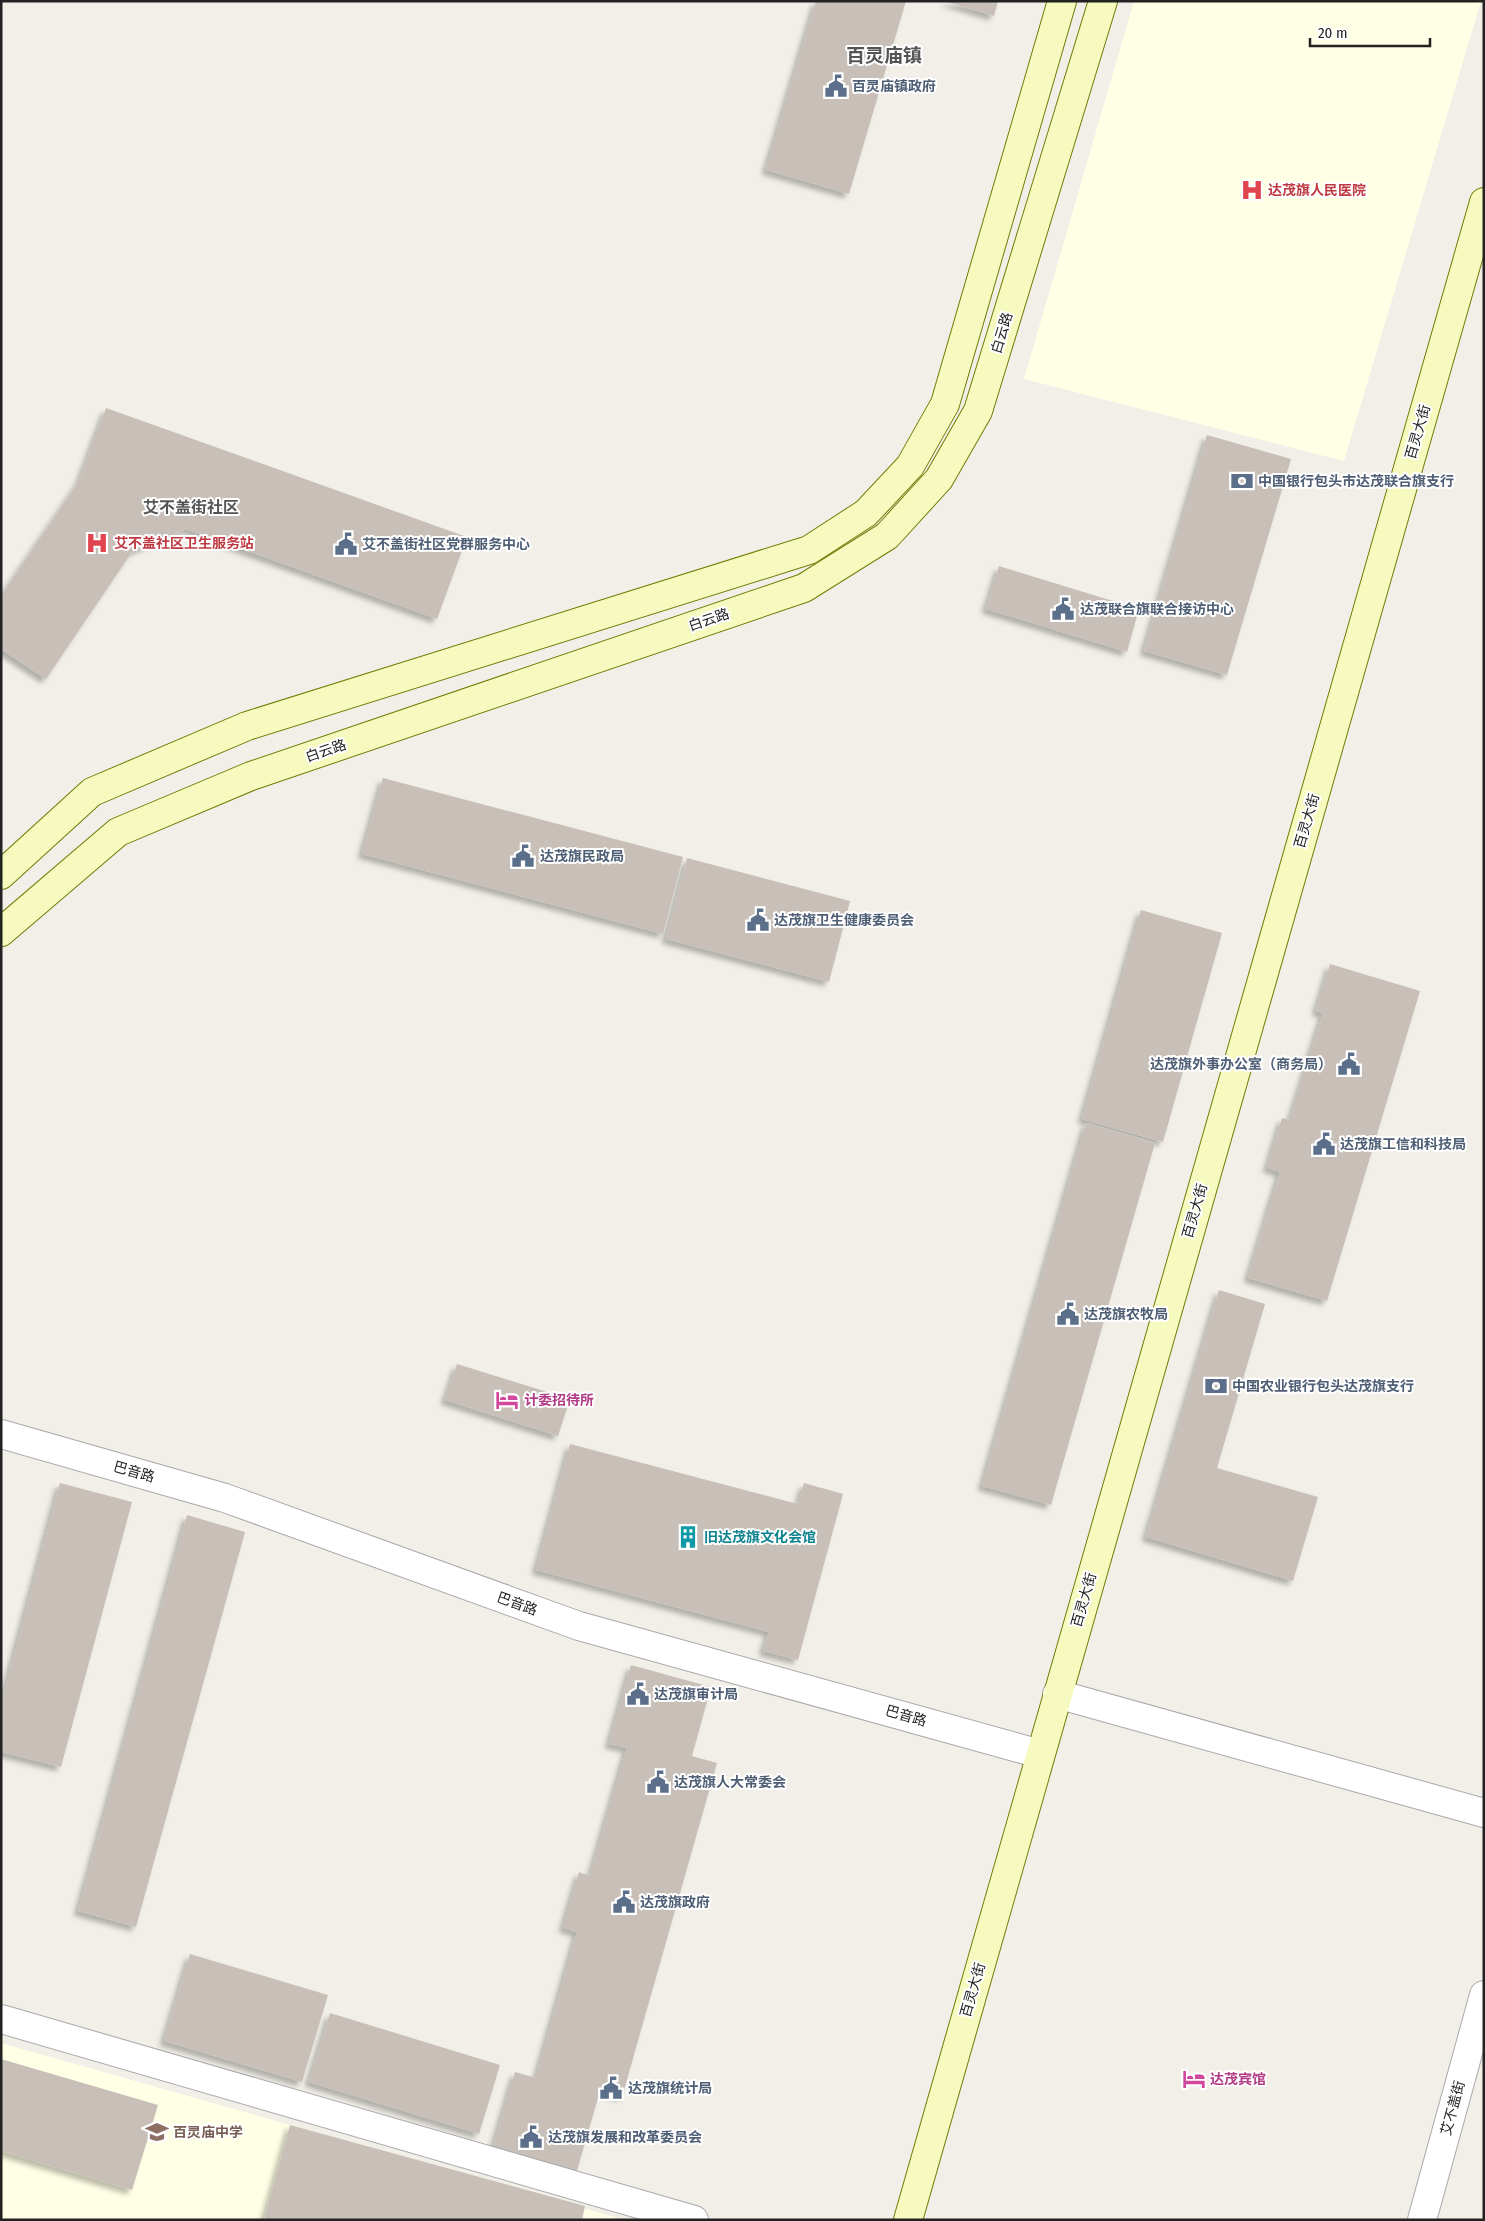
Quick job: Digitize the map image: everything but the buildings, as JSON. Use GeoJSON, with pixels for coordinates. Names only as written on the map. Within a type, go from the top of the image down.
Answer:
{"type":"FeatureCollection","features":[{"type":"Feature","properties":{"kind":"street"},"geometry":{"type":"LineString","coordinates":[[1,875],[92,792],[247,726],[809,550],[866,513],[910,466],[945,404],[1062,1]]}},
{"type":"Feature","properties":{"kind":"street","name":"白云路"},"geometry":{"type":"LineString","coordinates":[[1,932],[118,832],[251,776],[804,588],[887,536],[939,479],[978,411],[1103,1]]}},
{"type":"Feature","properties":{"kind":"street","name":"百灵大街"},"geometry":{"type":"LineString","coordinates":[[908,2220],[1484,202]]}},
{"type":"Feature","properties":{"kind":"street","name":"巴音路"},"geometry":{"type":"LineString","coordinates":[[1,1434],[225,1498],[579,1626],[1040,1754]]}},
{"type":"Feature","properties":{"kind":"street"},"geometry":{"type":"LineString","coordinates":[[1057,1694],[1484,1813]]}},
{"type":"Feature","properties":{"kind":"street","name":"艾不盖街"},"geometry":{"type":"LineString","coordinates":[[1422,2220],[1484,1995]]}},
{"type":"Feature","properties":{"kind":"street"},"geometry":{"type":"LineString","coordinates":[[1,2019],[694,2220]]}},
{"type":"Feature","properties":{"kind":"shaded area","name":"达茂旗人民医院"},"geometry":{"type":"Polygon","coordinates":[[[1134,1],[1481,1],[1344,461],[1024,379],[1134,1]]]}},
{"type":"Feature","properties":{"kind":"shaded area","name":"百灵庙中学"},"geometry":{"type":"Polygon","coordinates":[[[1,2043],[625,2220],[1,2220],[1,2043]]]}},
{"type":"Feature","properties":{"kind":"place","name":"百灵庙镇政府"},"geometry":{"type":"Point","coordinates":[836,86]}},
{"type":"Feature","properties":{"kind":"place","name":"达茂旗人民医院"},"geometry":{"type":"Point","coordinates":[1252,190]}},
{"type":"Feature","properties":{"kind":"place","name":"中国银行包头市达茂联合旗支行"},"geometry":{"type":"Point","coordinates":[1242,481]}},
{"type":"Feature","properties":{"kind":"place","name":"艾不盖社区卫生服务站"},"geometry":{"type":"Point","coordinates":[97,543]}},
{"type":"Feature","properties":{"kind":"place","name":"艾不盖街社区党群服务中心"},"geometry":{"type":"Point","coordinates":[346,544]}},
{"type":"Feature","properties":{"kind":"place","name":"达茂联合旗联合接访中心"},"geometry":{"type":"Point","coordinates":[1063,609]}},
{"type":"Feature","properties":{"kind":"place","name":"达茂旗民政局"},"geometry":{"type":"Point","coordinates":[523,856]}},
{"type":"Feature","properties":{"kind":"place","name":"达茂旗卫生健康委员会"},"geometry":{"type":"Point","coordinates":[758,920]}},
{"type":"Feature","properties":{"kind":"place","name":"达茂旗外事办公室（商务局）"},"geometry":{"type":"Point","coordinates":[1349,1064]}},
{"type":"Feature","properties":{"kind":"place","name":"达茂旗工信和科技局"},"geometry":{"type":"Point","coordinates":[1324,1144]}},
{"type":"Feature","properties":{"kind":"place","name":"达茂旗农牧局"},"geometry":{"type":"Point","coordinates":[1068,1314]}},
{"type":"Feature","properties":{"kind":"place","name":"中国农业银行包头达茂旗支行"},"geometry":{"type":"Point","coordinates":[1216,1386]}},
{"type":"Feature","properties":{"kind":"place","name":"计委招待所"},"geometry":{"type":"Point","coordinates":[507,1400]}},
{"type":"Feature","properties":{"kind":"place","name":"旧达茂旗文化会馆"},"geometry":{"type":"Point","coordinates":[688,1537]}},
{"type":"Feature","properties":{"kind":"place","name":"达茂旗审计局"},"geometry":{"type":"Point","coordinates":[638,1694]}},
{"type":"Feature","properties":{"kind":"place","name":"达茂旗人大常委会"},"geometry":{"type":"Point","coordinates":[658,1782]}},
{"type":"Feature","properties":{"kind":"place","name":"达茂旗政府"},"geometry":{"type":"Point","coordinates":[624,1902]}},
{"type":"Feature","properties":{"kind":"place","name":"达茂宾馆"},"geometry":{"type":"Point","coordinates":[1194,2079]}},
{"type":"Feature","properties":{"kind":"place","name":"达茂旗统计局"},"geometry":{"type":"Point","coordinates":[611,2088]}},
{"type":"Feature","properties":{"kind":"place","name":"百灵庙中学"},"geometry":{"type":"Point","coordinates":[157,2132]}},
{"type":"Feature","properties":{"kind":"place","name":"达茂旗发展和改革委员会"},"geometry":{"type":"Point","coordinates":[531,2137]}},
{"type":"Feature","properties":{"kind":"district","name":"百灵庙镇"},"geometry":{"type":"Point","coordinates":[884,55]}},
{"type":"Feature","properties":{"kind":"district","name":"艾不盖街社区"},"geometry":{"type":"Point","coordinates":[191,507]}}]}
